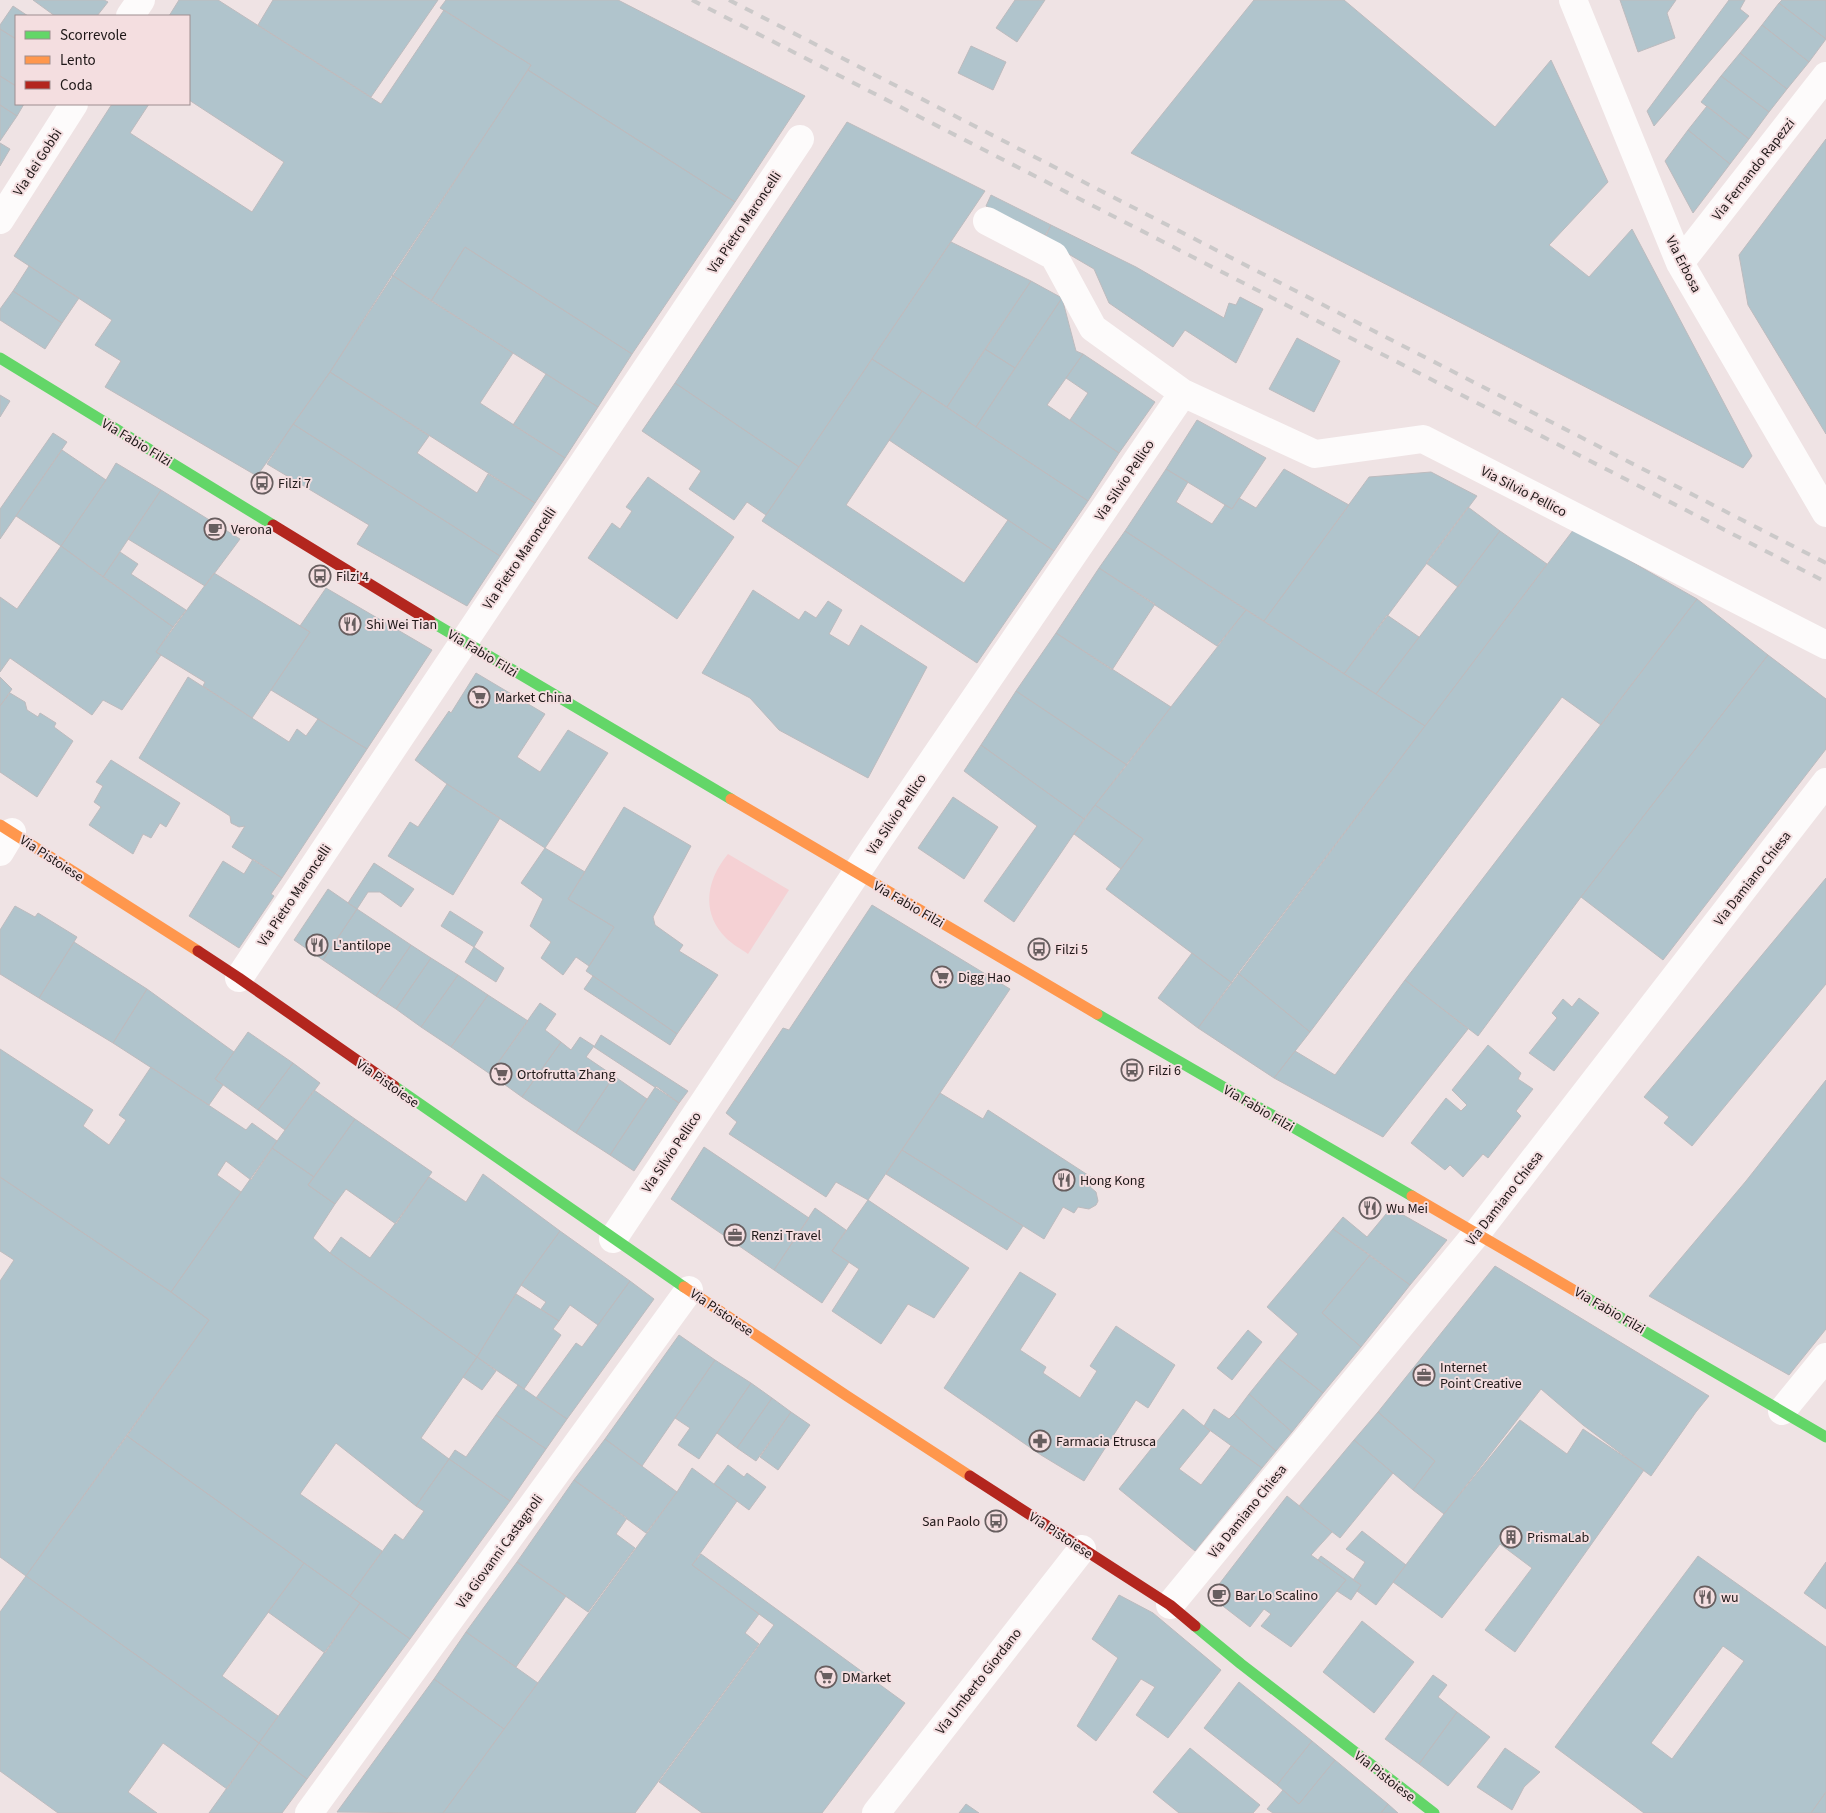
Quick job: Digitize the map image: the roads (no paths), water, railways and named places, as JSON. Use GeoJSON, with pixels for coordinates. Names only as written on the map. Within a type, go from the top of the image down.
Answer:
{"type":"FeatureCollection","features":[{"type":"Feature","properties":{"kind":"street"},"geometry":{"type":"LineString","coordinates":[[131,15],[141,0]]}},
{"type":"Feature","properties":{"kind":"street","name":"Via Erbosa"},"geometry":{"type":"LineString","coordinates":[[1573,0],[1680,263],[1826,513]]}},
{"type":"Feature","properties":{"kind":"street","name":"Via Fernando Rapezzi"},"geometry":{"type":"LineString","coordinates":[[1680,263],[1826,76]]}},
{"type":"Feature","properties":{"kind":"street","name":"Via dei Gobbi"},"geometry":{"type":"LineString","coordinates":[[0,220],[73,105]]}},
{"type":"Feature","properties":{"kind":"street","name":"Via Pietro Maroncelli"},"geometry":{"type":"LineString","coordinates":[[239,978],[800,139]]}},
{"type":"Feature","properties":{"kind":"street","name":"Via Silvio Pellico"},"geometry":{"type":"LineString","coordinates":[[987,222],[1054,256],[1093,328],[1183,393],[1314,454],[1423,439],[1826,645]]}},
{"type":"Feature","properties":{"kind":"street","name":"Via Fabio Filzi"},"geometry":{"type":"LineString","coordinates":[[0,358],[463,641],[856,873],[1257,1107],[1477,1232],[1826,1437]]}},
{"type":"Feature","properties":{"kind":"street","name":"Via Silvio Pellico"},"geometry":{"type":"LineString","coordinates":[[613,1239],[856,873],[1183,393]]}},
{"type":"Feature","properties":{"kind":"street","name":"Via Damiano Chiesa"},"geometry":{"type":"LineString","coordinates":[[1170,1605],[1477,1232],[1826,782]]}},
{"type":"Feature","properties":{"kind":"street","name":"Via Pistoiese"},"geometry":{"type":"LineString","coordinates":[[4,837],[239,978],[613,1239],[855,1402],[1170,1605],[1241,1664],[1434,1813]]}},
{"type":"Feature","properties":{"kind":"street","name":"Via Giovanni Castagnoli"},"geometry":{"type":"LineString","coordinates":[[308,1813],[689,1290]]}},
{"type":"Feature","properties":{"kind":"street"},"geometry":{"type":"LineString","coordinates":[[1782,1410],[1826,1357]]}},
{"type":"Feature","properties":{"kind":"street","name":"Via Umberto Giordano"},"geometry":{"type":"LineString","coordinates":[[876,1813],[1082,1549]]}},
{"type":"Feature","properties":{"kind":"railway"},"geometry":{"type":"LineString","coordinates":[[692,0],[1826,582]]}},
{"type":"Feature","properties":{"kind":"railway"},"geometry":{"type":"LineString","coordinates":[[729,0],[1826,563]]}},
{"type":"Feature","properties":{"kind":"place","name":"Filzi 7"},"geometry":{"type":"Point","coordinates":[262,483]}},
{"type":"Feature","properties":{"kind":"place","name":"Verona"},"geometry":{"type":"Point","coordinates":[215,529]}},
{"type":"Feature","properties":{"kind":"place","name":"Filzi 4"},"geometry":{"type":"Point","coordinates":[320,576]}},
{"type":"Feature","properties":{"kind":"place","name":"Shi Wei Tian"},"geometry":{"type":"Point","coordinates":[350,624]}},
{"type":"Feature","properties":{"kind":"place","name":"Market China"},"geometry":{"type":"Point","coordinates":[479,697]}},
{"type":"Feature","properties":{"kind":"place","name":"L'antilope"},"geometry":{"type":"Point","coordinates":[317,945]}},
{"type":"Feature","properties":{"kind":"place","name":"Filzi 5"},"geometry":{"type":"Point","coordinates":[1039,949]}},
{"type":"Feature","properties":{"kind":"place","name":"Digg Hao"},"geometry":{"type":"Point","coordinates":[942,977]}},
{"type":"Feature","properties":{"kind":"place","name":"Filzi 6"},"geometry":{"type":"Point","coordinates":[1132,1070]}},
{"type":"Feature","properties":{"kind":"place","name":"Ortofrutta Zhang"},"geometry":{"type":"Point","coordinates":[501,1074]}},
{"type":"Feature","properties":{"kind":"place","name":"Hong Kong"},"geometry":{"type":"Point","coordinates":[1064,1180]}},
{"type":"Feature","properties":{"kind":"place","name":"Wu Mei"},"geometry":{"type":"Point","coordinates":[1370,1208]}},
{"type":"Feature","properties":{"kind":"place","name":"Renzi Travel"},"geometry":{"type":"Point","coordinates":[735,1235]}},
{"type":"Feature","properties":{"kind":"place","name":"Internet Point Creative"},"geometry":{"type":"Point","coordinates":[1424,1375]}},
{"type":"Feature","properties":{"kind":"place","name":"Farmacia Etrusca"},"geometry":{"type":"Point","coordinates":[1040,1441]}},
{"type":"Feature","properties":{"kind":"place","name":"San Paolo"},"geometry":{"type":"Point","coordinates":[996,1521]}},
{"type":"Feature","properties":{"kind":"place","name":"PrismaLab"},"geometry":{"type":"Point","coordinates":[1511,1537]}},
{"type":"Feature","properties":{"kind":"place","name":"Bar Lo Scalino"},"geometry":{"type":"Point","coordinates":[1219,1595]}},
{"type":"Feature","properties":{"kind":"place","name":"wu"},"geometry":{"type":"Point","coordinates":[1705,1597]}},
{"type":"Feature","properties":{"kind":"place","name":"DMarket"},"geometry":{"type":"Point","coordinates":[826,1677]}}]}
